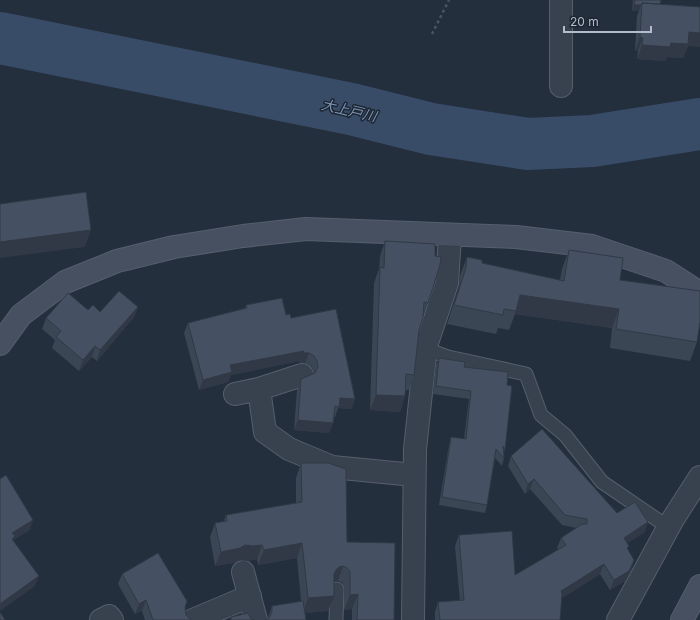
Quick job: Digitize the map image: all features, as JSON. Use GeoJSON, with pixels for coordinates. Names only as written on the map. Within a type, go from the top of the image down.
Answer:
{"type":"FeatureCollection","features":[{"type":"Feature","properties":{"kind":"street"},"geometry":{"type":"LineString","coordinates":[[561,0],[561,86]]}},
{"type":"Feature","properties":{"kind":"street"},"geometry":{"type":"LineString","coordinates":[[0,344],[21,316],[65,282],[118,261],[167,249],[243,236],[306,229],[516,238],[592,246],[666,271],[700,293]]}},
{"type":"Feature","properties":{"kind":"street"},"geometry":{"type":"LineString","coordinates":[[413,620],[415,449],[426,349],[447,283],[450,235]]}},
{"type":"Feature","properties":{"kind":"street"},"geometry":{"type":"LineString","coordinates":[[235,394],[302,376]]}},
{"type":"Feature","properties":{"kind":"street"},"geometry":{"type":"LineString","coordinates":[[258,389],[265,432],[289,449],[332,467],[414,475]]}},
{"type":"Feature","properties":{"kind":"street"},"geometry":{"type":"LineString","coordinates":[[618,620],[668,527],[700,477]]}},
{"type":"Feature","properties":{"kind":"street"},"geometry":{"type":"LineString","coordinates":[[243,572],[256,620]]}},
{"type":"Feature","properties":{"kind":"street"},"geometry":{"type":"LineString","coordinates":[[682,620],[700,586]]}},
{"type":"Feature","properties":{"kind":"street"},"geometry":{"type":"LineString","coordinates":[[193,620],[250,596]]}},
{"type":"Feature","properties":{"kind":"street"},"geometry":{"type":"LineString","coordinates":[[101,620],[109,616],[112,620]]}},
{"type":"Feature","properties":{"kind":"lane"},"geometry":{"type":"LineString","coordinates":[[426,349],[448,357],[526,374],[541,415],[565,435],[602,482],[668,527]]}},
{"type":"Feature","properties":{"kind":"lane"},"geometry":{"type":"LineString","coordinates":[[336,589],[336,620]]}},
{"type":"Feature","properties":{"kind":"path"},"geometry":{"type":"LineString","coordinates":[[432,34],[449,0]]}},
{"type":"Feature","properties":{"kind":"building"},"geometry":{"type":"Polygon","coordinates":[[[635,0],[661,0],[660,4],[642,3],[641,5],[634,5],[635,0]]]}},
{"type":"Feature","properties":{"kind":"building"},"geometry":{"type":"Polygon","coordinates":[[[642,3],[700,7],[700,33],[689,32],[688,44],[671,43],[670,47],[642,45],[643,38],[640,37],[642,3]]]}},
{"type":"Feature","properties":{"kind":"building"},"geometry":{"type":"Polygon","coordinates":[[[86,192],[91,230],[0,242],[0,204],[86,192]]]}},
{"type":"Feature","properties":{"kind":"building"},"geometry":{"type":"Polygon","coordinates":[[[385,241],[435,244],[435,256],[441,257],[440,265],[428,303],[424,302],[414,375],[406,374],[405,396],[376,395],[380,267],[384,268],[385,241]]]}},
{"type":"Feature","properties":{"kind":"building"},"geometry":{"type":"Polygon","coordinates":[[[569,250],[623,258],[620,280],[700,291],[700,322],[697,342],[616,329],[619,309],[520,295],[516,311],[504,309],[503,315],[454,305],[466,268],[467,257],[482,260],[482,263],[564,281],[569,250]]]}},
{"type":"Feature","properties":{"kind":"building"},"geometry":{"type":"Polygon","coordinates":[[[119,291],[138,307],[100,350],[95,346],[83,360],[56,337],[61,331],[46,318],[68,293],[88,310],[93,305],[100,312],[119,291]]]}},
{"type":"Feature","properties":{"kind":"building"},"geometry":{"type":"Polygon","coordinates":[[[282,298],[286,315],[290,314],[291,318],[336,309],[355,399],[340,398],[339,407],[335,406],[333,423],[298,420],[301,379],[315,373],[318,367],[314,356],[309,353],[303,353],[304,351],[230,365],[232,372],[203,380],[188,323],[247,308],[246,305],[282,298]]]}},
{"type":"Feature","properties":{"kind":"building"},"geometry":{"type":"Polygon","coordinates":[[[439,358],[465,362],[464,367],[508,372],[507,385],[512,386],[505,449],[503,446],[504,458],[496,449],[487,505],[442,497],[451,437],[466,439],[471,391],[436,386],[439,358]]]}},
{"type":"Feature","properties":{"kind":"building"},"geometry":{"type":"Polygon","coordinates":[[[542,429],[617,513],[635,502],[648,522],[624,538],[629,546],[627,548],[634,560],[629,571],[614,580],[604,564],[561,591],[560,620],[440,620],[438,602],[464,600],[459,535],[512,531],[515,575],[566,545],[561,538],[582,524],[587,524],[587,519],[565,515],[534,479],[528,484],[511,456],[542,429]]]}},
{"type":"Feature","properties":{"kind":"building"},"geometry":{"type":"Polygon","coordinates":[[[301,463],[328,463],[346,469],[347,542],[395,543],[394,620],[357,620],[358,594],[350,595],[350,571],[343,566],[339,567],[334,574],[334,596],[308,598],[302,543],[264,550],[262,545],[245,545],[240,548],[221,552],[215,523],[227,521],[226,515],[302,502],[301,463]]]}},
{"type":"Feature","properties":{"kind":"building"},"geometry":{"type":"Polygon","coordinates":[[[6,475],[33,520],[12,533],[15,536],[12,539],[39,576],[0,604],[0,479],[6,475]]]}},
{"type":"Feature","properties":{"kind":"building"},"geometry":{"type":"Polygon","coordinates":[[[158,553],[187,601],[185,607],[186,615],[191,620],[153,620],[146,600],[139,604],[122,574],[158,553]]]}},
{"type":"Feature","properties":{"kind":"building"},"geometry":{"type":"Polygon","coordinates":[[[303,601],[306,620],[265,620],[269,618],[272,612],[272,606],[303,601]]]}},
{"type":"Feature","properties":{"kind":"building"},"geometry":{"type":"Polygon","coordinates":[[[0,612],[5,620],[0,620],[0,612]]]}},
{"type":"Feature","properties":{"kind":"building"},"geometry":{"type":"Polygon","coordinates":[[[248,613],[251,619],[254,620],[231,620],[231,617],[248,613]]]}},
{"type":"Feature","properties":{"kind":"waterway","name":"大上戸川"},"geometry":{"type":"LineString","coordinates":[[0,38],[351,109],[431,129],[528,144],[592,141],[700,124]]}}]}
